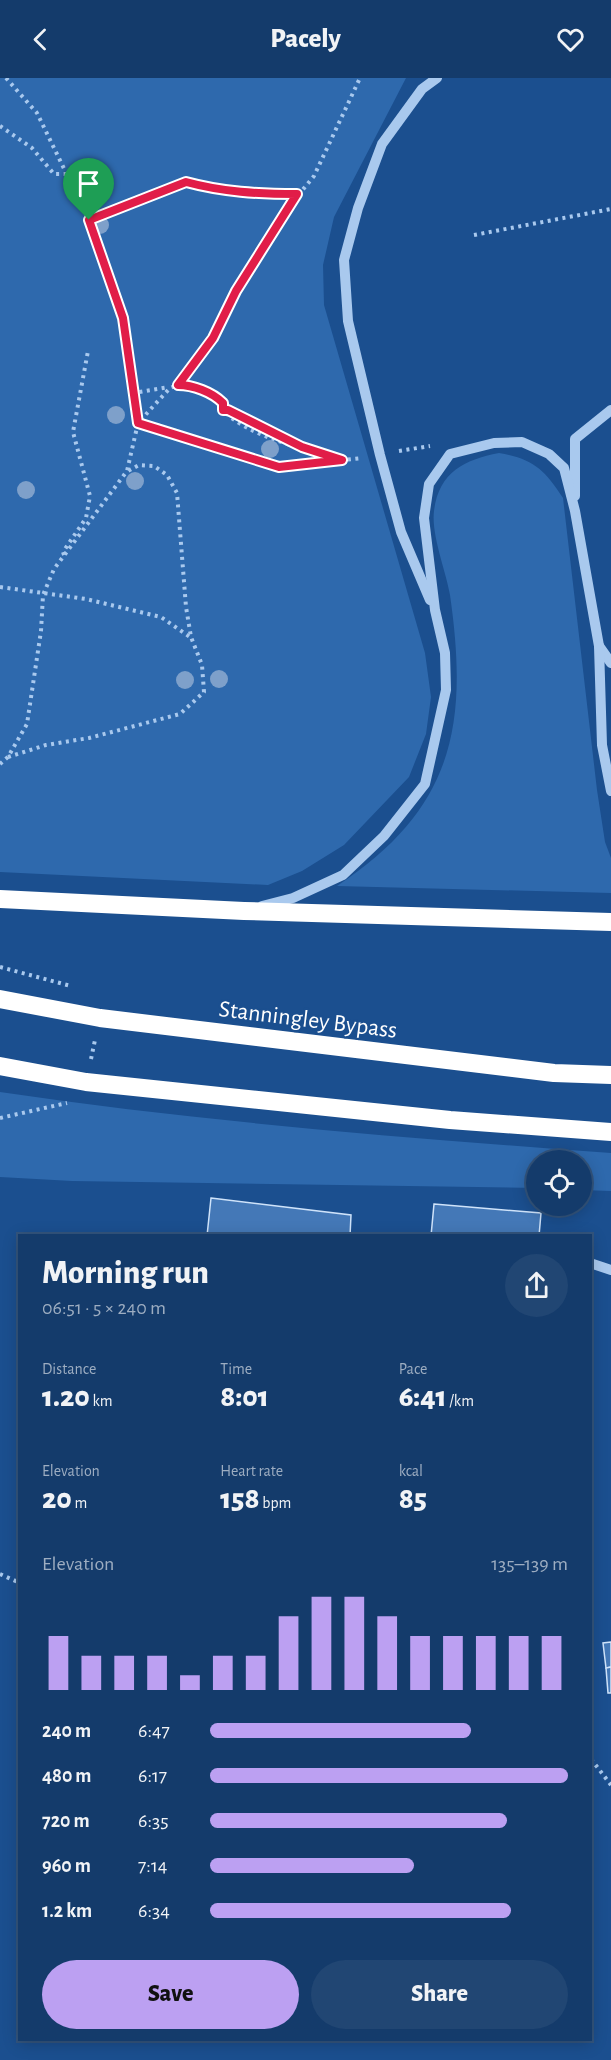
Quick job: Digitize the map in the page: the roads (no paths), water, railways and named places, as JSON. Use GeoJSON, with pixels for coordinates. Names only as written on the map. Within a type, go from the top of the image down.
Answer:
{"type":"FeatureCollection","features":[{"type":"Feature","properties":{"kind":"highway"},"geometry":{"type":"LineString","coordinates":[[0,899],[244,911],[611,922]]}},
{"type":"Feature","properties":{"kind":"highway","name":"Stanningley Bypass"},"geometry":{"type":"LineString","coordinates":[[0,999],[100,1018],[554,1073],[611,1075]]}},
{"type":"Feature","properties":{"kind":"highway"},"geometry":{"type":"LineString","coordinates":[[0,1066],[86,1082],[450,1120],[611,1132]]}},
{"type":"Feature","properties":{"kind":"lane"},"geometry":{"type":"LineString","coordinates":[[435,610],[401,532],[380,455],[348,321],[344,260],[357,208],[382,144],[422,89],[437,78]]}},
{"type":"Feature","properties":{"kind":"lane"},"geometry":{"type":"LineString","coordinates":[[575,511],[575,439],[611,410]]}},
{"type":"Feature","properties":{"kind":"lane"},"geometry":{"type":"LineString","coordinates":[[244,911],[293,898],[343,875],[384,836],[424,784],[446,690],[445,653],[435,610],[424,518],[429,484],[450,454],[494,442],[522,442],[549,454],[564,468],[575,511],[599,646],[602,745],[611,791]]}},
{"type":"Feature","properties":{"kind":"lane"},"geometry":{"type":"LineString","coordinates":[[599,646],[611,663]]}},
{"type":"Feature","properties":{"kind":"lane"},"geometry":{"type":"LineString","coordinates":[[593,1264],[611,1270]]}}]}
